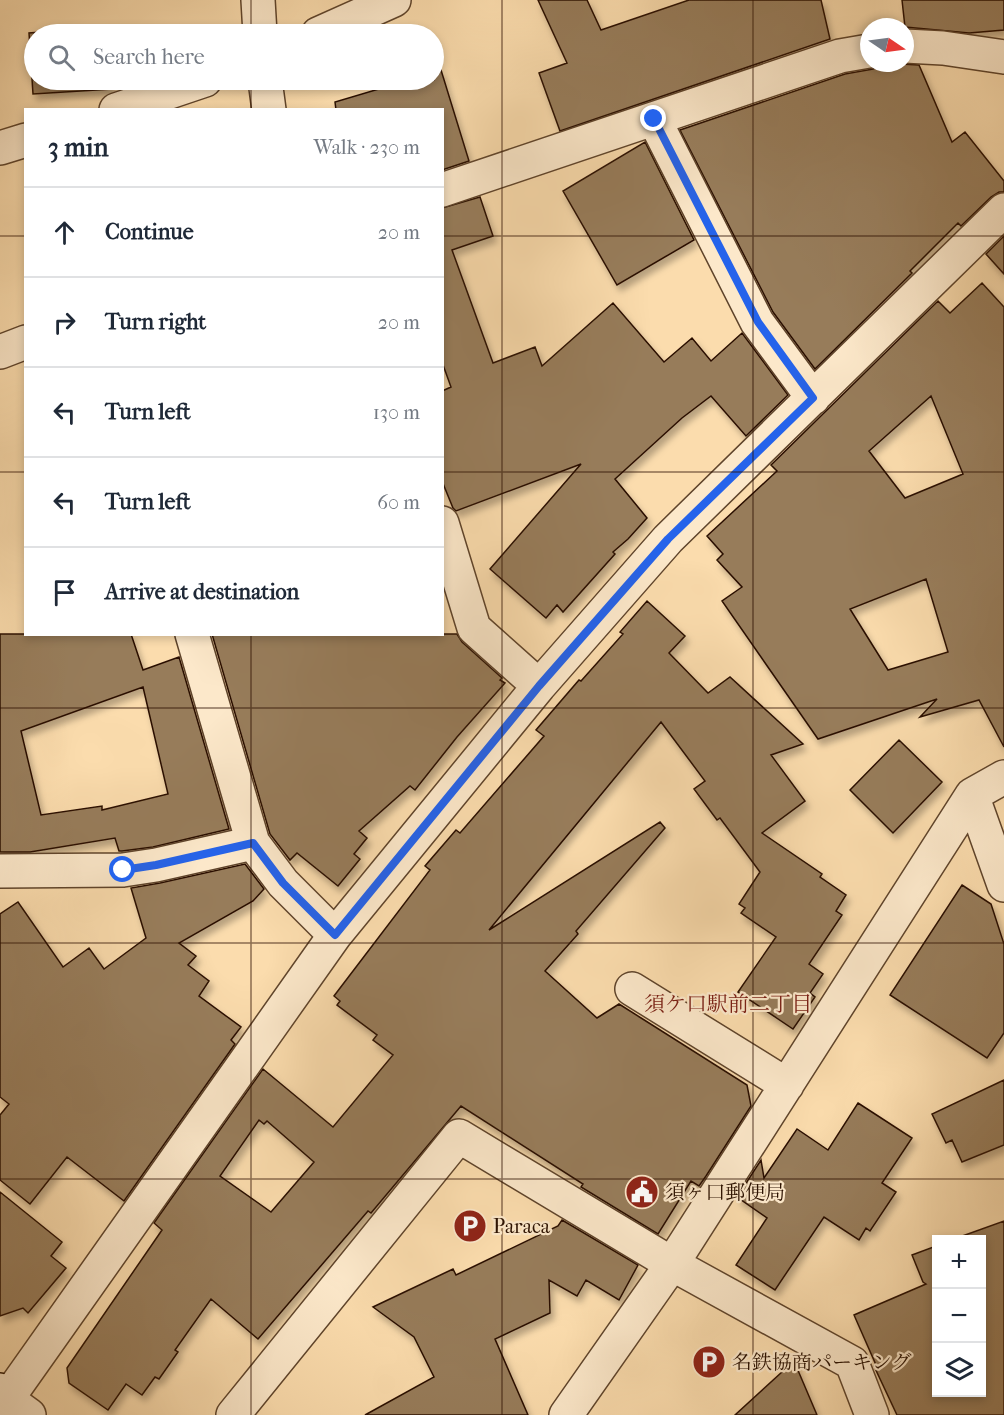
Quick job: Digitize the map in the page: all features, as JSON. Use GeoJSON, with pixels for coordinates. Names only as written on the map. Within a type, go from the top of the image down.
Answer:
{"type":"FeatureCollection","features":[{"type":"Feature","properties":{"kind":"street"},"geometry":{"type":"LineString","coordinates":[[258,0],[259,24]]}},
{"type":"Feature","properties":{"kind":"street"},"geometry":{"type":"LineString","coordinates":[[340,24],[394,0]]}},
{"type":"Feature","properties":{"kind":"street"},"geometry":{"type":"LineString","coordinates":[[914,46],[943,48],[1004,57]]}},
{"type":"Feature","properties":{"kind":"street"},"geometry":{"type":"LineString","coordinates":[[444,189],[840,56],[860,53]]}},
{"type":"Feature","properties":{"kind":"street"},"geometry":{"type":"LineString","coordinates":[[122,108],[175,90]]}},
{"type":"Feature","properties":{"kind":"street"},"geometry":{"type":"LineString","coordinates":[[266,90],[269,108]]}},
{"type":"Feature","properties":{"kind":"street"},"geometry":{"type":"LineString","coordinates":[[654,119],[758,322],[813,398]]}},
{"type":"Feature","properties":{"kind":"street"},"geometry":{"type":"LineString","coordinates":[[0,148],[24,141]]}},
{"type":"Feature","properties":{"kind":"street"},"geometry":{"type":"LineString","coordinates":[[9,1403],[335,935],[539,686],[668,539],[1004,210]]}},
{"type":"Feature","properties":{"kind":"street"},"geometry":{"type":"LineString","coordinates":[[0,352],[24,343]]}},
{"type":"Feature","properties":{"kind":"street"},"geometry":{"type":"LineString","coordinates":[[444,529],[474,628],[539,686]]}},
{"type":"Feature","properties":{"kind":"street"},"geometry":{"type":"LineString","coordinates":[[193,636],[253,843],[283,883],[335,935]]}},
{"type":"Feature","properties":{"kind":"street"},"geometry":{"type":"LineString","coordinates":[[566,1415],[672,1264],[972,795],[1004,777]]}},
{"type":"Feature","properties":{"kind":"street"},"geometry":{"type":"LineString","coordinates":[[972,795],[1004,885]]}},
{"type":"Feature","properties":{"kind":"street"},"geometry":{"type":"LineString","coordinates":[[0,870],[123,870],[156,865],[253,843]]}},
{"type":"Feature","properties":{"kind":"street"},"geometry":{"type":"LineString","coordinates":[[632,989],[787,1085]]}},
{"type":"Feature","properties":{"kind":"street"},"geometry":{"type":"LineString","coordinates":[[233,1415],[459,1136],[672,1264],[852,1363],[872,1415]]}},
{"type":"Feature","properties":{"kind":"building"},"geometry":{"type":"Polygon","coordinates":[[[538,0],[587,0],[601,30],[689,0],[821,0],[830,39],[560,131],[539,73],[567,63],[538,0]]]}},
{"type":"Feature","properties":{"kind":"building"},"geometry":{"type":"Polygon","coordinates":[[[902,0],[1004,0],[1004,30],[969,33],[914,28],[914,18],[904,18],[902,0]]]}},
{"type":"Feature","properties":{"kind":"building"},"geometry":{"type":"Polygon","coordinates":[[[914,65],[919,65],[952,142],[965,132],[1004,181],[1004,192],[991,197],[961,226],[958,223],[910,271],[912,273],[815,369],[773,312],[680,130],[845,74],[860,71],[914,72],[914,65]]]}},
{"type":"Feature","properties":{"kind":"building"},"geometry":{"type":"Polygon","coordinates":[[[444,80],[469,161],[444,169],[444,108],[336,108],[335,102],[375,90],[444,90],[444,80]]]}},
{"type":"Feature","properties":{"kind":"building"},"geometry":{"type":"Polygon","coordinates":[[[33,90],[96,90],[33,94],[33,90]]]}},
{"type":"Feature","properties":{"kind":"building"},"geometry":{"type":"Polygon","coordinates":[[[645,142],[694,240],[617,285],[563,191],[645,142]]]}},
{"type":"Feature","properties":{"kind":"building"},"geometry":{"type":"Polygon","coordinates":[[[480,197],[493,236],[452,250],[493,363],[535,347],[542,366],[613,303],[664,362],[692,338],[711,361],[742,333],[788,395],[746,436],[711,396],[682,418],[615,479],[647,518],[613,552],[615,554],[563,612],[557,605],[546,618],[490,569],[581,464],[456,511],[453,508],[444,486],[444,390],[451,387],[444,368],[444,207],[480,197]]]}},
{"type":"Feature","properties":{"kind":"building"},"geometry":{"type":"Polygon","coordinates":[[[1004,236],[1004,274],[986,254],[1004,236]]]}},
{"type":"Feature","properties":{"kind":"building"},"geometry":{"type":"Polygon","coordinates":[[[982,283],[1004,307],[1004,747],[979,700],[920,717],[937,699],[818,739],[722,601],[742,587],[717,560],[723,554],[707,536],[777,471],[771,465],[938,301],[950,313],[982,283]],[[931,396],[869,451],[905,498],[963,474],[931,396]],[[926,579],[850,609],[888,670],[948,652],[926,579]]]}},
{"type":"Feature","properties":{"kind":"building"},"geometry":{"type":"Polygon","coordinates":[[[647,601],[685,636],[669,653],[708,693],[730,677],[803,744],[771,755],[805,801],[762,833],[822,874],[820,877],[846,895],[836,911],[842,915],[809,964],[823,974],[810,993],[815,997],[793,1029],[738,992],[776,937],[741,913],[745,908],[739,904],[760,872],[720,818],[717,820],[694,789],[705,781],[661,722],[489,930],[660,822],[665,828],[576,931],[578,934],[545,971],[597,1018],[619,1004],[747,1085],[751,1106],[699,1186],[691,1181],[658,1234],[581,1187],[583,1184],[461,1106],[371,1213],[368,1211],[258,1339],[211,1299],[175,1350],[178,1352],[159,1379],[155,1377],[142,1395],[126,1384],[108,1410],[69,1383],[67,1368],[162,1230],[154,1223],[263,1069],[333,1127],[393,1055],[373,1040],[377,1035],[337,1005],[340,1001],[334,996],[430,870],[425,866],[456,830],[460,833],[544,736],[536,730],[623,634],[620,632],[647,601]],[[259,1120],[220,1176],[271,1212],[314,1162],[267,1121],[264,1124],[259,1120]]]}},
{"type":"Feature","properties":{"kind":"building"},"geometry":{"type":"Polygon","coordinates":[[[0,634],[132,636],[143,670],[179,657],[229,829],[153,847],[122,851],[119,851],[115,838],[30,852],[0,852],[0,634]],[[143,687],[21,731],[41,815],[102,806],[102,810],[168,794],[143,687]]]}},
{"type":"Feature","properties":{"kind":"building"},"geometry":{"type":"Polygon","coordinates":[[[444,634],[457,634],[462,642],[502,678],[500,680],[505,683],[457,737],[415,790],[410,786],[359,831],[367,838],[354,854],[360,859],[338,886],[297,853],[290,860],[270,834],[213,636],[444,636],[444,634]]]}},
{"type":"Feature","properties":{"kind":"building"},"geometry":{"type":"Polygon","coordinates":[[[899,740],[942,782],[893,833],[850,790],[899,740]]]}},
{"type":"Feature","properties":{"kind":"building"},"geometry":{"type":"Polygon","coordinates":[[[245,864],[264,889],[253,901],[179,943],[196,956],[188,965],[209,981],[199,996],[241,1027],[231,1040],[235,1044],[124,1201],[67,1157],[30,1204],[0,1180],[0,1115],[9,1104],[0,1097],[0,914],[18,902],[63,967],[89,948],[104,969],[146,938],[131,888],[245,864]]]}},
{"type":"Feature","properties":{"kind":"building"},"geometry":{"type":"Polygon","coordinates":[[[962,885],[991,904],[1004,944],[1004,1033],[987,1058],[890,995],[962,885]]]}},
{"type":"Feature","properties":{"kind":"building"},"geometry":{"type":"Polygon","coordinates":[[[1004,1080],[1004,1145],[962,1162],[952,1140],[946,1143],[932,1114],[1004,1080]]]}},
{"type":"Feature","properties":{"kind":"building"},"geometry":{"type":"Polygon","coordinates":[[[858,1103],[912,1138],[882,1183],[896,1192],[870,1231],[866,1228],[859,1240],[824,1217],[775,1290],[736,1265],[767,1218],[737,1197],[761,1160],[764,1178],[797,1129],[828,1150],[858,1103]]]}},
{"type":"Feature","properties":{"kind":"building"},"geometry":{"type":"Polygon","coordinates":[[[0,1192],[62,1242],[51,1256],[66,1268],[28,1313],[23,1308],[0,1316],[0,1192]]]}},
{"type":"Feature","properties":{"kind":"building"},"geometry":{"type":"Polygon","coordinates":[[[562,1220],[638,1265],[619,1300],[586,1280],[577,1296],[549,1280],[550,1313],[495,1339],[528,1415],[365,1415],[434,1377],[414,1337],[373,1307],[453,1269],[456,1275],[558,1226],[562,1220]]]}},
{"type":"Feature","properties":{"kind":"building"},"geometry":{"type":"Polygon","coordinates":[[[1004,1221],[1004,1415],[897,1415],[854,1315],[926,1284],[923,1282],[912,1255],[932,1248],[932,1397],[986,1397],[986,1235],[965,1235],[1004,1221]]]}},
{"type":"Feature","properties":{"kind":"building"},"geometry":{"type":"Polygon","coordinates":[[[794,1361],[817,1415],[735,1415],[794,1361]]]}},
{"type":"Feature","properties":{"kind":"place","name":"須ヶ口郵便局"},"geometry":{"type":"Point","coordinates":[642,1192]}},
{"type":"Feature","properties":{"kind":"place","name":"Paraca"},"geometry":{"type":"Point","coordinates":[470,1226]}},
{"type":"Feature","properties":{"kind":"place","name":"名鉄協商パーキング"},"geometry":{"type":"Point","coordinates":[709,1362]}},
{"type":"Feature","properties":{"kind":"district","name":"須ケ口駅前二丁目"},"geometry":{"type":"Point","coordinates":[728,1004]}},
{"type":"Feature","properties":{"kind":"route"},"geometry":{"type":"LineString","coordinates":[[123,870],[156,865],[253,843],[283,883],[335,935],[539,686],[668,539],[813,398],[758,322],[654,119]]}}]}
